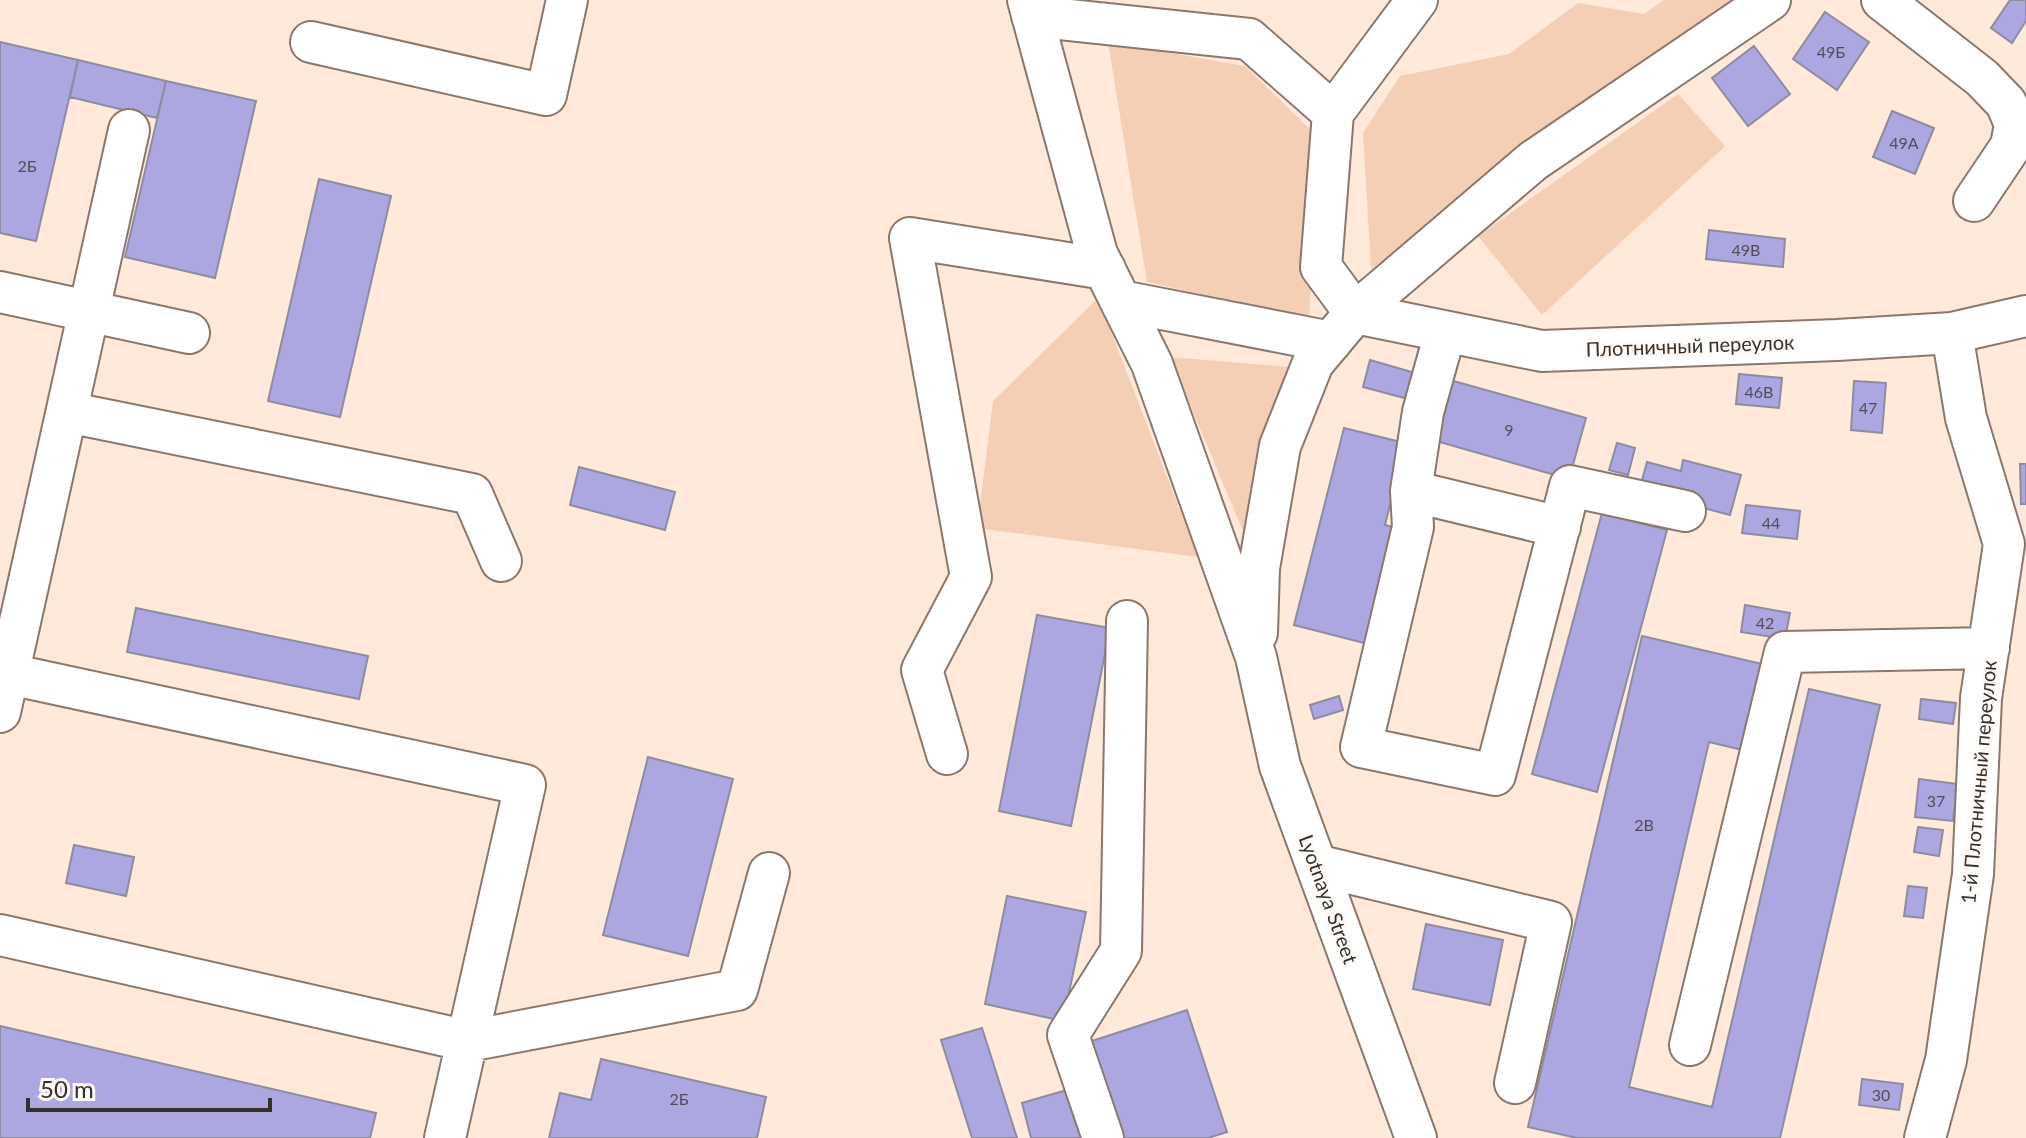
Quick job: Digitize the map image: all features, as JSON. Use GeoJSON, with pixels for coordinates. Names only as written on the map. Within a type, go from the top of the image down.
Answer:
{"type":"FeatureCollection","features":[{"type":"Feature","properties":{"kind":"street"},"geometry":{"type":"LineString","coordinates":[[311,42],[546,95],[567,0]]}},
{"type":"Feature","properties":{"kind":"street"},"geometry":{"type":"LineString","coordinates":[[1343,328],[1321,267],[1333,113],[1417,0]]}},
{"type":"Feature","properties":{"kind":"street"},"geometry":{"type":"LineString","coordinates":[[1256,657],[1259,568],[1280,446],[1313,363],[1343,328],[1533,161],[1770,0]]}},
{"type":"Feature","properties":{"kind":"street"},"geometry":{"type":"LineString","coordinates":[[1882,0],[1982,78],[2006,103],[2015,124],[2011,146],[1974,201]]}},
{"type":"Feature","properties":{"kind":"street"},"geometry":{"type":"LineString","coordinates":[[1256,657],[1152,364],[1097,254],[1034,5],[1249,39],[1333,113]]}},
{"type":"Feature","properties":{"kind":"street"},"geometry":{"type":"LineString","coordinates":[[0,712],[7,663],[67,412],[129,130]]}},
{"type":"Feature","properties":{"kind":"street","name":"Плотничный переулок"},"geometry":{"type":"LineString","coordinates":[[947,754],[922,670],[971,577],[910,238],[1113,285],[1343,328],[1445,333],[1542,351],[1952,333],[2026,316]]}},
{"type":"Feature","properties":{"kind":"street"},"geometry":{"type":"LineString","coordinates":[[0,292],[189,333]]}},
{"type":"Feature","properties":{"kind":"street"},"geometry":{"type":"LineString","coordinates":[[1445,333],[1423,412],[1411,491],[1413,527],[1361,747],[1495,775],[1570,486],[1685,511]]}},
{"type":"Feature","properties":{"kind":"street","name":"1-й Плотничный переулок"},"geometry":{"type":"LineString","coordinates":[[1925,1138],[1946,1060],[1973,874],[1981,698],[2004,544],[1966,418],[1952,333]]}},
{"type":"Feature","properties":{"kind":"street"},"geometry":{"type":"LineString","coordinates":[[67,412],[472,494],[501,561]]}},
{"type":"Feature","properties":{"kind":"street"},"geometry":{"type":"LineString","coordinates":[[1411,491],[1560,527]]}},
{"type":"Feature","properties":{"kind":"street"},"geometry":{"type":"LineString","coordinates":[[1103,1138],[1068,1035],[1121,951],[1127,621]]}},
{"type":"Feature","properties":{"kind":"street"},"geometry":{"type":"LineString","coordinates":[[1690,1045],[1785,652],[1989,648]]}},
{"type":"Feature","properties":{"kind":"street","name":"Lyotnaya Street"},"geometry":{"type":"LineString","coordinates":[[1256,657],[1280,766],[1416,1138]]}},
{"type":"Feature","properties":{"kind":"street"},"geometry":{"type":"LineString","coordinates":[[7,663],[525,785],[445,1138]]}},
{"type":"Feature","properties":{"kind":"street"},"geometry":{"type":"LineString","coordinates":[[1316,865],[1551,922],[1515,1083]]}},
{"type":"Feature","properties":{"kind":"street"},"geometry":{"type":"LineString","coordinates":[[0,935],[468,1041],[737,990],[769,873]]}},
{"type":"Feature","properties":{"kind":"shaded area"},"geometry":{"type":"Polygon","coordinates":[[[1664,0],[1736,0],[1371,269],[1363,133],[1400,76],[1509,54],[1578,3],[1644,14],[1664,0]]]}},
{"type":"Feature","properties":{"kind":"shaded area"},"geometry":{"type":"Polygon","coordinates":[[[1108,42],[1245,66],[1319,138],[1309,319],[1147,282],[1108,42]]]}},
{"type":"Feature","properties":{"kind":"shaded area"},"geometry":{"type":"Polygon","coordinates":[[[1678,94],[1725,146],[1542,315],[1478,236],[1678,94]]]}},
{"type":"Feature","properties":{"kind":"shaded area"},"geometry":{"type":"Polygon","coordinates":[[[1098,298],[1198,557],[977,528],[993,401],[1098,298]]]}},
{"type":"Feature","properties":{"kind":"shaded area"},"geometry":{"type":"Polygon","coordinates":[[[1170,357],[1290,367],[1248,543],[1170,357]]]}},
{"type":"Feature","properties":{"kind":"building"},"geometry":{"type":"Polygon","coordinates":[[[2010,0],[2026,0],[2026,21],[2012,43],[1991,28],[2010,0]]]}},
{"type":"Feature","properties":{"kind":"building"},"geometry":{"type":"Polygon","coordinates":[[[1825,12],[1869,42],[1837,90],[1793,59],[1825,12]]]}},
{"type":"Feature","properties":{"kind":"building"},"geometry":{"type":"Polygon","coordinates":[[[0,42],[78,60],[36,241],[0,233],[0,42]]]}},
{"type":"Feature","properties":{"kind":"building"},"geometry":{"type":"Polygon","coordinates":[[[1754,46],[1790,94],[1748,126],[1712,78],[1754,46]]]}},
{"type":"Feature","properties":{"kind":"building"},"geometry":{"type":"Polygon","coordinates":[[[78,60],[166,81],[157,118],[70,97],[78,60]]]}},
{"type":"Feature","properties":{"kind":"building"},"geometry":{"type":"Polygon","coordinates":[[[166,81],[256,101],[215,278],[125,257],[166,81]]]}},
{"type":"Feature","properties":{"kind":"building"},"geometry":{"type":"Polygon","coordinates":[[[1892,111],[1934,128],[1915,174],[1873,157],[1892,111]]]}},
{"type":"Feature","properties":{"kind":"building"},"geometry":{"type":"Polygon","coordinates":[[[319,179],[391,196],[340,417],[268,401],[319,179]]]}},
{"type":"Feature","properties":{"kind":"building"},"geometry":{"type":"Polygon","coordinates":[[[1709,230],[1785,239],[1783,267],[1706,259],[1709,230]]]}},
{"type":"Feature","properties":{"kind":"building"},"geometry":{"type":"Polygon","coordinates":[[[1370,360],[1415,373],[1408,399],[1363,387],[1370,360]]]}},
{"type":"Feature","properties":{"kind":"building"},"geometry":{"type":"Polygon","coordinates":[[[1739,374],[1782,378],[1779,408],[1736,404],[1739,374]]]}},
{"type":"Feature","properties":{"kind":"building"},"geometry":{"type":"Polygon","coordinates":[[[1450,380],[1586,418],[1569,479],[1433,440],[1450,380]]]}},
{"type":"Feature","properties":{"kind":"building"},"geometry":{"type":"Polygon","coordinates":[[[1854,381],[1886,383],[1882,433],[1851,430],[1854,381]]]}},
{"type":"Feature","properties":{"kind":"building"},"geometry":{"type":"Polygon","coordinates":[[[1344,428],[1405,443],[1385,525],[1397,528],[1368,644],[1294,625],[1344,428]]]}},
{"type":"Feature","properties":{"kind":"building"},"geometry":{"type":"Polygon","coordinates":[[[1617,443],[1635,448],[1628,475],[1609,470],[1617,443]]]}},
{"type":"Feature","properties":{"kind":"building"},"geometry":{"type":"Polygon","coordinates":[[[1683,460],[1741,475],[1730,515],[1639,491],[1647,462],[1681,471],[1683,460]]]}},
{"type":"Feature","properties":{"kind":"building"},"geometry":{"type":"Polygon","coordinates":[[[2020,464],[2026,464],[2026,504],[2021,504],[2020,464]]]}},
{"type":"Feature","properties":{"kind":"building"},"geometry":{"type":"Polygon","coordinates":[[[579,467],[675,492],[665,530],[570,505],[579,467]]]}},
{"type":"Feature","properties":{"kind":"building"},"geometry":{"type":"Polygon","coordinates":[[[1746,505],[1800,511],[1797,539],[1742,533],[1746,505]]]}},
{"type":"Feature","properties":{"kind":"building"},"geometry":{"type":"Polygon","coordinates":[[[1602,513],[1667,530],[1597,792],[1532,774],[1602,513]]]}},
{"type":"Feature","properties":{"kind":"building"},"geometry":{"type":"Polygon","coordinates":[[[1745,605],[1790,613],[1785,639],[1741,632],[1745,605]]]}},
{"type":"Feature","properties":{"kind":"building"},"geometry":{"type":"Polygon","coordinates":[[[136,608],[368,656],[359,699],[127,652],[136,608]]]}},
{"type":"Feature","properties":{"kind":"building"},"geometry":{"type":"Polygon","coordinates":[[[1037,615],[1110,628],[1071,826],[999,811],[1037,615]]]}},
{"type":"Feature","properties":{"kind":"building"},"geometry":{"type":"Polygon","coordinates":[[[1642,636],[1775,667],[1755,753],[1709,742],[1629,1087],[1712,1107],[1809,689],[1880,705],[1780,1138],[1577,1138],[1528,1127],[1642,636]]]}},
{"type":"Feature","properties":{"kind":"building"},"geometry":{"type":"Polygon","coordinates":[[[1339,696],[1343,710],[1314,719],[1310,705],[1339,696]]]}},
{"type":"Feature","properties":{"kind":"building"},"geometry":{"type":"Polygon","coordinates":[[[1921,699],[1956,703],[1953,724],[1919,719],[1921,699]]]}},
{"type":"Feature","properties":{"kind":"building"},"geometry":{"type":"Polygon","coordinates":[[[648,757],[733,779],[688,956],[603,935],[648,757]]]}},
{"type":"Feature","properties":{"kind":"building"},"geometry":{"type":"Polygon","coordinates":[[[1919,779],[1958,784],[1953,821],[1915,817],[1919,779]]]}},
{"type":"Feature","properties":{"kind":"building"},"geometry":{"type":"Polygon","coordinates":[[[1918,827],[1943,830],[1939,856],[1914,852],[1918,827]]]}},
{"type":"Feature","properties":{"kind":"building"},"geometry":{"type":"Polygon","coordinates":[[[74,845],[134,857],[126,896],[66,883],[74,845]]]}},
{"type":"Feature","properties":{"kind":"building"},"geometry":{"type":"Polygon","coordinates":[[[1908,886],[1927,888],[1923,918],[1904,916],[1908,886]]]}},
{"type":"Feature","properties":{"kind":"building"},"geometry":{"type":"Polygon","coordinates":[[[1007,896],[1086,912],[1063,1021],[985,1004],[1007,896]]]}},
{"type":"Feature","properties":{"kind":"building"},"geometry":{"type":"Polygon","coordinates":[[[1426,924],[1503,940],[1490,1005],[1413,989],[1426,924]]]}},
{"type":"Feature","properties":{"kind":"building"},"geometry":{"type":"Polygon","coordinates":[[[1187,1010],[1227,1132],[1208,1138],[1117,1138],[1086,1043],[1187,1010]]]}},
{"type":"Feature","properties":{"kind":"building"},"geometry":{"type":"Polygon","coordinates":[[[0,1026],[376,1113],[370,1138],[0,1138],[0,1026]]]}},
{"type":"Feature","properties":{"kind":"building"},"geometry":{"type":"Polygon","coordinates":[[[982,1028],[1017,1138],[972,1138],[941,1040],[982,1028]]]}},
{"type":"Feature","properties":{"kind":"building"},"geometry":{"type":"Polygon","coordinates":[[[601,1059],[766,1097],[757,1138],[549,1138],[560,1093],[591,1100],[601,1059]]]}},
{"type":"Feature","properties":{"kind":"building"},"geometry":{"type":"Polygon","coordinates":[[[1862,1079],[1903,1084],[1899,1110],[1859,1105],[1862,1079]]]}},
{"type":"Feature","properties":{"kind":"building"},"geometry":{"type":"Polygon","coordinates":[[[1070,1089],[1083,1138],[1031,1138],[1022,1103],[1070,1089]]]}}]}
